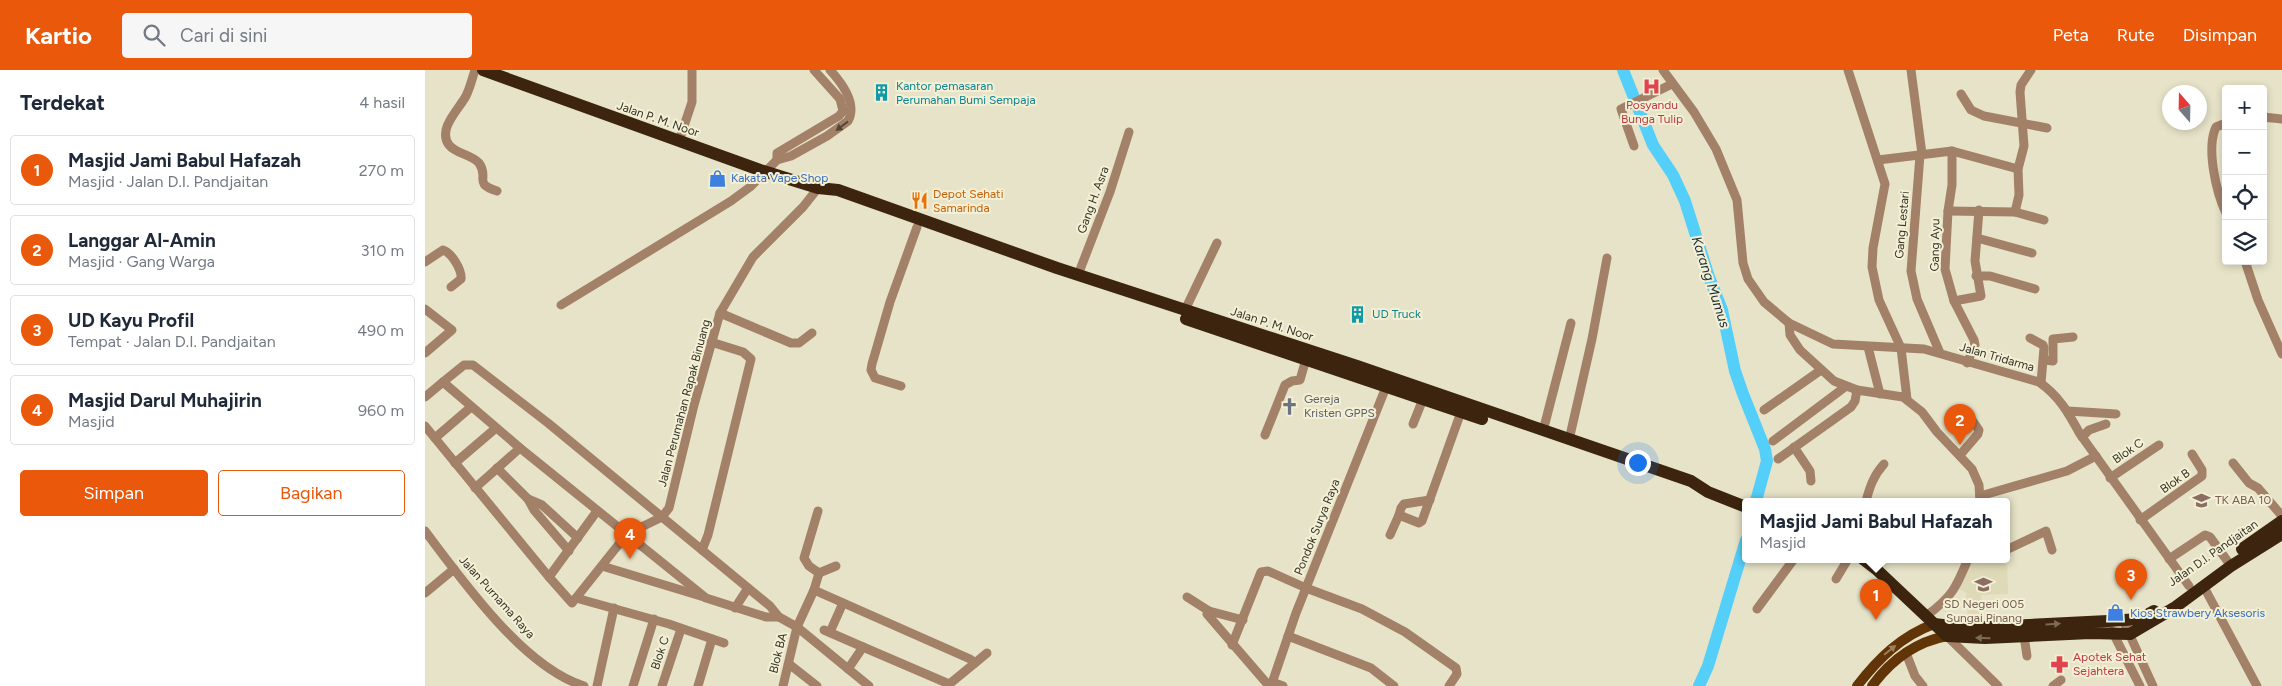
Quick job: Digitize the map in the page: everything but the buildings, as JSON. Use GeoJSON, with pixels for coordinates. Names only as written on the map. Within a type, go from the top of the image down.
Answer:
{"type":"FeatureCollection","features":[{"type":"Feature","properties":{"kind":"highway","name":"Jalan P. M. Noor"},"geometry":{"type":"LineString","coordinates":[[483,70],[765,171],[821,189],[838,190],[935,230],[1187,313],[1306,359],[1388,382],[1423,399],[1461,412],[1569,440],[1691,481],[1708,492]]}},
{"type":"Feature","properties":{"kind":"highway","name":"Jalan P. M. Noor"},"geometry":{"type":"LineString","coordinates":[[821,189],[830,195],[917,227],[935,230],[1078,275],[1541,433],[1689,489],[1708,492],[1742,505]]}},
{"type":"Feature","properties":{"kind":"highway","name":"Jalan D.I. Pandjaitan"},"geometry":{"type":"LineString","coordinates":[[1930,620],[1969,628],[2110,627],[2130,634],[2148,624],[2203,586],[2282,521]]}},
{"type":"Feature","properties":{"kind":"highway","name":"Jalan D.I. Pandjaitan"},"geometry":{"type":"LineString","coordinates":[[1947,636],[1985,638],[2024,636],[2110,627],[2123,620],[2140,619],[2189,586],[2281,536]]}},
{"type":"Feature","properties":{"kind":"highway"},"geometry":{"type":"LineString","coordinates":[[1869,563],[1947,636]]}},
{"type":"Feature","properties":{"kind":"main road"},"geometry":{"type":"LineString","coordinates":[[1857,686],[1874,665],[1891,649],[1930,620]]}},
{"type":"Feature","properties":{"kind":"main road","name":"Jalan D.I. Pandjaitan"},"geometry":{"type":"LineString","coordinates":[[1872,686],[1893,663],[1906,653],[1926,641],[1947,636]]}},
{"type":"Feature","properties":{"kind":"street"},"geometry":{"type":"LineString","coordinates":[[475,70],[465,98],[447,128],[446,138],[448,144],[453,148],[478,162],[483,174],[482,184],[497,191]]}},
{"type":"Feature","properties":{"kind":"street"},"geometry":{"type":"LineString","coordinates":[[679,140],[693,102],[692,70]]}},
{"type":"Feature","properties":{"kind":"street"},"geometry":{"type":"LineString","coordinates":[[814,70],[840,99],[847,110]]}},
{"type":"Feature","properties":{"kind":"street"},"geometry":{"type":"LineString","coordinates":[[829,70],[847,93],[847,110]]}},
{"type":"Feature","properties":{"kind":"street","name":"Jalan Tridarma"},"geometry":{"type":"LineString","coordinates":[[1663,70],[1694,112],[1716,149],[1737,200],[1743,263],[1748,279],[1764,302],[1789,323],[1833,344],[1940,352],[1967,363],[2017,375],[2041,384],[2058,398],[2068,411],[2082,437],[2189,586]]}},
{"type":"Feature","properties":{"kind":"street"},"geometry":{"type":"LineString","coordinates":[[1848,70],[1885,184],[1873,248],[1873,276],[1883,312],[1901,348],[1907,399]]}},
{"type":"Feature","properties":{"kind":"street","name":"Gang Lestari"},"geometry":{"type":"LineString","coordinates":[[1911,70],[1921,154],[1911,271],[1917,299],[1940,352]]}},
{"type":"Feature","properties":{"kind":"street"},"geometry":{"type":"LineString","coordinates":[[2015,212],[2019,195],[2018,169],[2024,146],[2020,92],[2021,85],[2031,70]]}},
{"type":"Feature","properties":{"kind":"street"},"geometry":{"type":"LineString","coordinates":[[1635,146],[1621,111],[1622,108],[1672,84]]}},
{"type":"Feature","properties":{"kind":"street"},"geometry":{"type":"LineString","coordinates":[[1961,94],[1966,103],[1975,112],[2047,128]]}},
{"type":"Feature","properties":{"kind":"street"},"geometry":{"type":"LineString","coordinates":[[561,305],[731,201],[750,187],[777,160],[777,153],[847,110]]}},
{"type":"Feature","properties":{"kind":"street"},"geometry":{"type":"LineString","coordinates":[[2267,117],[2282,119]]}},
{"type":"Feature","properties":{"kind":"street"},"geometry":{"type":"LineString","coordinates":[[2222,125],[2216,127],[2213,141],[2215,178],[2222,204]]}},
{"type":"Feature","properties":{"kind":"street","name":"Gang H. Asra"},"geometry":{"type":"LineString","coordinates":[[1078,275],[1111,192],[1129,132]]}},
{"type":"Feature","properties":{"kind":"street"},"geometry":{"type":"LineString","coordinates":[[1878,160],[1952,151],[2018,169]]}},
{"type":"Feature","properties":{"kind":"street","name":"Gang Ayu"},"geometry":{"type":"LineString","coordinates":[[1952,151],[1952,185],[1948,211],[1945,269],[1954,301],[1975,343],[1967,363]]}},
{"type":"Feature","properties":{"kind":"street","name":"Jalan Perumahan Rapak Binuang"},"geometry":{"type":"LineString","coordinates":[[665,513],[720,313],[757,251],[821,189]]}},
{"type":"Feature","properties":{"kind":"street"},"geometry":{"type":"LineString","coordinates":[[1954,301],[1981,296],[1975,262],[1979,210]]}},
{"type":"Feature","properties":{"kind":"street"},"geometry":{"type":"LineString","coordinates":[[1948,211],[2015,212],[2044,220]]}},
{"type":"Feature","properties":{"kind":"street"},"geometry":{"type":"LineString","coordinates":[[901,386],[875,378],[871,370],[890,302],[917,227]]}},
{"type":"Feature","properties":{"kind":"street"},"geometry":{"type":"LineString","coordinates":[[1977,238],[2032,253]]}},
{"type":"Feature","properties":{"kind":"street"},"geometry":{"type":"LineString","coordinates":[[1187,313],[1217,243]]}},
{"type":"Feature","properties":{"kind":"street"},"geometry":{"type":"LineString","coordinates":[[425,262],[443,250],[449,253],[461,274],[461,279],[451,287]]}},
{"type":"Feature","properties":{"kind":"street"},"geometry":{"type":"LineString","coordinates":[[1569,440],[1592,339],[1607,258]]}},
{"type":"Feature","properties":{"kind":"street"},"geometry":{"type":"LineString","coordinates":[[2246,265],[2258,300],[2282,354]]}},
{"type":"Feature","properties":{"kind":"street"},"geometry":{"type":"LineString","coordinates":[[1976,276],[1990,276],[2035,289]]}},
{"type":"Feature","properties":{"kind":"street"},"geometry":{"type":"LineString","coordinates":[[425,309],[452,330],[425,353]]}},
{"type":"Feature","properties":{"kind":"street"},"geometry":{"type":"LineString","coordinates":[[720,313],[791,343],[799,343],[812,333]]}},
{"type":"Feature","properties":{"kind":"street"},"geometry":{"type":"LineString","coordinates":[[1541,433],[1571,323]]}},
{"type":"Feature","properties":{"kind":"street"},"geometry":{"type":"LineString","coordinates":[[1789,323],[1787,337],[1821,370],[1845,387],[1880,394],[1893,394],[1907,399],[1922,412],[1977,477],[1980,498]]}},
{"type":"Feature","properties":{"kind":"street"},"geometry":{"type":"LineString","coordinates":[[2044,360],[2053,361],[2053,339],[2073,337]]}},
{"type":"Feature","properties":{"kind":"street"},"geometry":{"type":"LineString","coordinates":[[2030,338],[2043,345],[2044,360],[2041,384]]}},
{"type":"Feature","properties":{"kind":"street"},"geometry":{"type":"LineString","coordinates":[[705,543],[751,358],[743,352],[711,342]]}},
{"type":"Feature","properties":{"kind":"street"},"geometry":{"type":"LineString","coordinates":[[1868,347],[1880,394]]}},
{"type":"Feature","properties":{"kind":"street"},"geometry":{"type":"LineString","coordinates":[[1265,435],[1285,385],[1292,381],[1300,380],[1306,359]]}},
{"type":"Feature","properties":{"kind":"street"},"geometry":{"type":"LineString","coordinates":[[425,396],[464,365],[473,365],[705,543],[779,617]]}},
{"type":"Feature","properties":{"kind":"street"},"geometry":{"type":"LineString","coordinates":[[1764,410],[1821,370]]}},
{"type":"Feature","properties":{"kind":"street"},"geometry":{"type":"LineString","coordinates":[[443,382],[520,448],[706,598]]}},
{"type":"Feature","properties":{"kind":"street","name":"Pondok Surya Raya"},"geometry":{"type":"LineString","coordinates":[[1270,685],[1306,588],[1388,382]]}},
{"type":"Feature","properties":{"kind":"street"},"geometry":{"type":"LineString","coordinates":[[1773,441],[1845,387]]}},
{"type":"Feature","properties":{"kind":"street"},"geometry":{"type":"LineString","coordinates":[[1778,459],[1851,407],[1855,401],[1857,390]]}},
{"type":"Feature","properties":{"kind":"street"},"geometry":{"type":"LineString","coordinates":[[1413,424],[1423,399]]}},
{"type":"Feature","properties":{"kind":"street"},"geometry":{"type":"LineString","coordinates":[[435,438],[471,407]]}},
{"type":"Feature","properties":{"kind":"street"},"geometry":{"type":"LineString","coordinates":[[2068,411],[2117,414]]}},
{"type":"Feature","properties":{"kind":"street"},"geometry":{"type":"LineString","coordinates":[[1399,515],[1419,524],[1423,521],[1461,412]]}},
{"type":"Feature","properties":{"kind":"street"},"geometry":{"type":"LineString","coordinates":[[1960,455],[1978,434],[1979,430],[1972,420]]}},
{"type":"Feature","properties":{"kind":"street"},"geometry":{"type":"LineString","coordinates":[[2082,437],[2089,430],[2106,424]]}},
{"type":"Feature","properties":{"kind":"street"},"geometry":{"type":"LineString","coordinates":[[425,426],[569,601],[573,603],[627,534],[665,513]]}},
{"type":"Feature","properties":{"kind":"street"},"geometry":{"type":"LineString","coordinates":[[455,463],[497,428]]}},
{"type":"Feature","properties":{"kind":"street","name":"Blok C"},"geometry":{"type":"LineString","coordinates":[[2111,478],[2159,445]]}},
{"type":"Feature","properties":{"kind":"street"},"geometry":{"type":"LineString","coordinates":[[1794,447],[1810,471],[1811,481]]}},
{"type":"Feature","properties":{"kind":"street"},"geometry":{"type":"LineString","coordinates":[[475,488],[520,448]]}},
{"type":"Feature","properties":{"kind":"street","name":"Blok B"},"geometry":{"type":"LineString","coordinates":[[2141,520],[2203,476],[2202,470],[2192,454]]}},
{"type":"Feature","properties":{"kind":"street"},"geometry":{"type":"LineString","coordinates":[[1983,498],[2067,470],[2096,456]]}},
{"type":"Feature","properties":{"kind":"street"},"geometry":{"type":"LineString","coordinates":[[2233,463],[2249,483],[2258,488],[2282,516]]}},
{"type":"Feature","properties":{"kind":"street"},"geometry":{"type":"LineString","coordinates":[[1867,498],[1874,478],[1884,464]]}},
{"type":"Feature","properties":{"kind":"street"},"geometry":{"type":"LineString","coordinates":[[497,468],[529,499],[542,506],[578,538]]}},
{"type":"Feature","properties":{"kind":"street"},"geometry":{"type":"LineString","coordinates":[[529,499],[533,510],[569,551]]}},
{"type":"Feature","properties":{"kind":"street"},"geometry":{"type":"LineString","coordinates":[[1389,535],[1404,504],[1430,500]]}},
{"type":"Feature","properties":{"kind":"street"},"geometry":{"type":"LineString","coordinates":[[549,577],[597,511]]}},
{"type":"Feature","properties":{"kind":"street"},"geometry":{"type":"LineString","coordinates":[[818,511],[804,558],[809,566],[819,573],[836,566]]}},
{"type":"Feature","properties":{"kind":"street","name":"Jalan Purnama Raya"},"geometry":{"type":"LineString","coordinates":[[425,531],[498,621],[527,650],[560,675],[584,686]]}},
{"type":"Feature","properties":{"kind":"street"},"geometry":{"type":"LineString","coordinates":[[2010,548],[2046,531],[2052,550]]}},
{"type":"Feature","properties":{"kind":"street"},"geometry":{"type":"LineString","coordinates":[[2169,559],[2202,536],[2210,537],[2229,563]]}},
{"type":"Feature","properties":{"kind":"street"},"geometry":{"type":"LineString","coordinates":[[1757,610],[1791,563]]}},
{"type":"Feature","properties":{"kind":"street"},"geometry":{"type":"LineString","coordinates":[[1836,579],[1846,563]]}},
{"type":"Feature","properties":{"kind":"street"},"geometry":{"type":"LineString","coordinates":[[1930,620],[1949,598],[1966,563]]}},
{"type":"Feature","properties":{"kind":"street"},"geometry":{"type":"LineString","coordinates":[[602,566],[766,617],[779,617],[800,621],[852,663],[869,686]]}},
{"type":"Feature","properties":{"kind":"street"},"geometry":{"type":"LineString","coordinates":[[425,593],[454,569]]}},
{"type":"Feature","properties":{"kind":"street"},"geometry":{"type":"LineString","coordinates":[[1232,645],[1261,572],[1269,570],[1306,588],[1362,609],[1405,632],[1456,668],[1457,674],[1449,686]]}},
{"type":"Feature","properties":{"kind":"street","name":"Blok BA"},"geometry":{"type":"LineString","coordinates":[[783,686],[800,621],[814,590],[819,573]]}},
{"type":"Feature","properties":{"kind":"street"},"geometry":{"type":"LineString","coordinates":[[2203,586],[2257,686]]}},
{"type":"Feature","properties":{"kind":"street"},"geometry":{"type":"LineString","coordinates":[[735,608],[748,588]]}},
{"type":"Feature","properties":{"kind":"street"},"geometry":{"type":"LineString","coordinates":[[814,590],[970,659],[975,663]]}},
{"type":"Feature","properties":{"kind":"street"},"geometry":{"type":"LineString","coordinates":[[1187,597],[1209,611],[1243,620]]}},
{"type":"Feature","properties":{"kind":"street"},"geometry":{"type":"LineString","coordinates":[[576,598],[654,619],[724,643]]}},
{"type":"Feature","properties":{"kind":"street"},"geometry":{"type":"LineString","coordinates":[[843,603],[827,631],[948,685],[987,653]]}},
{"type":"Feature","properties":{"kind":"street"},"geometry":{"type":"LineString","coordinates":[[597,686],[614,608]]}},
{"type":"Feature","properties":{"kind":"street"},"geometry":{"type":"LineString","coordinates":[[1209,611],[1208,615],[1232,645],[1270,685],[1283,686]]}},
{"type":"Feature","properties":{"kind":"street"},"geometry":{"type":"LineString","coordinates":[[633,686],[654,619]]}},
{"type":"Feature","properties":{"kind":"street"},"geometry":{"type":"LineString","coordinates":[[2123,620],[2153,686]]}},
{"type":"Feature","properties":{"kind":"street"},"geometry":{"type":"LineString","coordinates":[[2110,627],[2140,686]]}},
{"type":"Feature","properties":{"kind":"street","name":"Blok C"},"geometry":{"type":"LineString","coordinates":[[663,686],[681,629]]}},
{"type":"Feature","properties":{"kind":"street"},"geometry":{"type":"LineString","coordinates":[[1288,636],[1371,668],[1394,686]]}},
{"type":"Feature","properties":{"kind":"street"},"geometry":{"type":"LineString","coordinates":[[1947,636],[1998,686]]}},
{"type":"Feature","properties":{"kind":"street"},"geometry":{"type":"LineString","coordinates":[[2024,636],[2027,656]]}},
{"type":"Feature","properties":{"kind":"street"},"geometry":{"type":"LineString","coordinates":[[698,686],[712,639]]}},
{"type":"Feature","properties":{"kind":"street"},"geometry":{"type":"LineString","coordinates":[[852,663],[863,647]]}},
{"type":"Feature","properties":{"kind":"street"},"geometry":{"type":"LineString","coordinates":[[1906,653],[1915,676],[1923,686]]}},
{"type":"Feature","properties":{"kind":"street"},"geometry":{"type":"LineString","coordinates":[[2130,665],[2142,660]]}},
{"type":"Feature","properties":{"kind":"street"},"geometry":{"type":"LineString","coordinates":[[789,664],[817,686]]}},
{"type":"Feature","properties":{"kind":"street"},"geometry":{"type":"LineString","coordinates":[[2053,686],[2061,680]]}},
{"type":"Feature","properties":{"kind":"shaded area","name":"SD Negeri 005 Sungai Pinang"},"geometry":{"type":"Polygon","coordinates":[[[1967,563],[2007,563],[2008,594],[1981,595],[1982,620],[1968,621],[1966,593],[1958,588],[1967,563]]]}},
{"type":"Feature","properties":{"kind":"waterway","name":"Karang Mumus"},"geometry":{"type":"LineString","coordinates":[[1623,70],[1653,145],[1673,175],[1685,201],[1709,277],[1722,310],[1735,371],[1765,449],[1767,461],[1757,498]]}},
{"type":"Feature","properties":{"kind":"waterway","name":"Karang Mumus"},"geometry":{"type":"LineString","coordinates":[[1699,686],[1708,666],[1742,553]]}},
{"type":"Feature","properties":{"kind":"place","name":"Posyandu Bunga Tulip"},"geometry":{"type":"Point","coordinates":[1652,86]}},
{"type":"Feature","properties":{"kind":"place","name":"Kantor pemasaran Perumahan Bumi Sempaja"},"geometry":{"type":"Point","coordinates":[882,93]}},
{"type":"Feature","properties":{"kind":"place","name":"Kakata Vape Shop"},"geometry":{"type":"Point","coordinates":[717,178]}},
{"type":"Feature","properties":{"kind":"place","name":"Depot Sehati Samarinda"},"geometry":{"type":"Point","coordinates":[919,201]}},
{"type":"Feature","properties":{"kind":"place","name":"UD Truck"},"geometry":{"type":"Point","coordinates":[1358,314]}},
{"type":"Feature","properties":{"kind":"place","name":"Gereja Kristen GPPS"},"geometry":{"type":"Point","coordinates":[1290,406]}},
{"type":"Feature","properties":{"kind":"place","name":"Langgar Al-Amin"},"geometry":{"type":"Point","coordinates":[1960,445]}},
{"type":"Feature","properties":{"kind":"place","name":"TK ABA 10"},"geometry":{"type":"Point","coordinates":[2201,500]}},
{"type":"Feature","properties":{"kind":"place","name":"Masjid Darul Muhajirin"},"geometry":{"type":"Point","coordinates":[630,559]}},
{"type":"Feature","properties":{"kind":"place","name":"SD Negeri 005 Sungai Pinang"},"geometry":{"type":"Point","coordinates":[1984,585]}},
{"type":"Feature","properties":{"kind":"place","name":"UD Kayu Profil"},"geometry":{"type":"Point","coordinates":[2131,600]}},
{"type":"Feature","properties":{"kind":"place","name":"Kios Strawbery Aksesoris"},"geometry":{"type":"Point","coordinates":[2116,613]}},
{"type":"Feature","properties":{"kind":"place","name":"Masjid Jami Babul Hafazah"},"geometry":{"type":"Point","coordinates":[1876,620]}},
{"type":"Feature","properties":{"kind":"place","name":"Apotek Sehat Sejahtera"},"geometry":{"type":"Point","coordinates":[2059,664]}}]}
